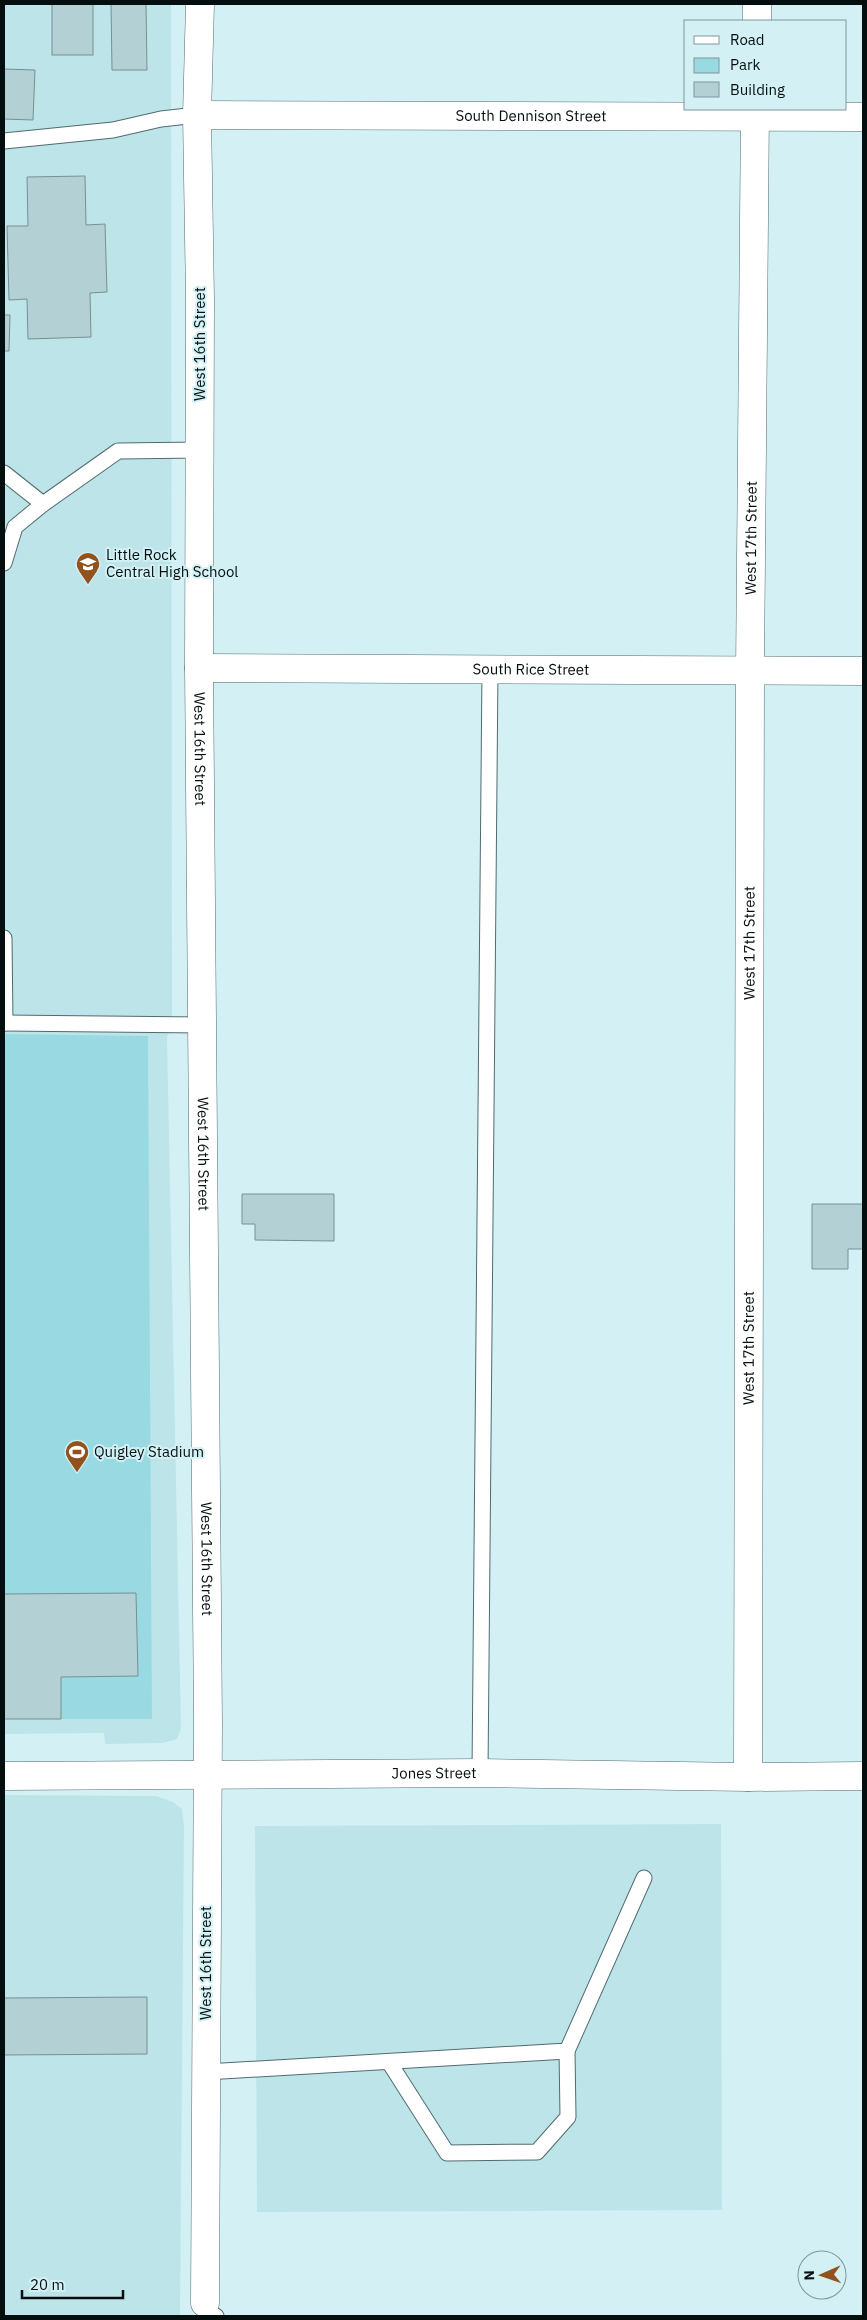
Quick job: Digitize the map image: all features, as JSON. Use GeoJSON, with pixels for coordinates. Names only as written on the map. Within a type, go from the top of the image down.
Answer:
{"type":"FeatureCollection","features":[{"type":"Feature","properties":{"kind":"street","name":"West 16th Street"},"geometry":{"type":"LineString","coordinates":[[200,4],[198,115],[199,668],[207,1776],[206,2072],[210,2310]]}},
{"type":"Feature","properties":{"kind":"street"},"geometry":{"type":"LineString","coordinates":[[757,4],[757,20]]}},
{"type":"Feature","properties":{"kind":"street","name":"South Dennison Street"},"geometry":{"type":"LineString","coordinates":[[198,115],[755,113],[863,116]]}},
{"type":"Feature","properties":{"kind":"street","name":"West 17th Street"},"geometry":{"type":"LineString","coordinates":[[748,1777],[750,671],[755,113]]}},
{"type":"Feature","properties":{"kind":"street","name":"South Rice Street"},"geometry":{"type":"LineString","coordinates":[[199,668],[863,671]]}},
{"type":"Feature","properties":{"kind":"street","name":"Jones Street"},"geometry":{"type":"LineString","coordinates":[[4,1776],[480,1773],[748,1777],[863,1776]]}},
{"type":"Feature","properties":{"kind":"lane"},"geometry":{"type":"LineString","coordinates":[[4,141],[113,130],[161,119],[198,115]]}},
{"type":"Feature","properties":{"kind":"lane"},"geometry":{"type":"LineString","coordinates":[[4,563],[16,527],[43,504],[118,451],[200,450]]}},
{"type":"Feature","properties":{"kind":"lane"},"geometry":{"type":"LineString","coordinates":[[4,473],[43,504]]}},
{"type":"Feature","properties":{"kind":"lane"},"geometry":{"type":"LineString","coordinates":[[480,1773],[490,670]]}},
{"type":"Feature","properties":{"kind":"lane"},"geometry":{"type":"LineString","coordinates":[[4,938],[4,1023],[202,1025]]}},
{"type":"Feature","properties":{"kind":"lane"},"geometry":{"type":"LineString","coordinates":[[390,2062],[447,2153],[537,2152],[568,2116],[567,2051],[644,1878]]}},
{"type":"Feature","properties":{"kind":"lane"},"geometry":{"type":"LineString","coordinates":[[206,2072],[567,2051]]}},
{"type":"Feature","properties":{"kind":"shaded area","name":"Little Rock Central High School"},"geometry":{"type":"Polygon","coordinates":[[[4,4],[171,4],[172,1027],[167,1037],[181,1728],[177,1739],[163,1743],[105,1744],[104,1733],[4,1734],[4,4]]]}},
{"type":"Feature","properties":{"kind":"shaded area"},"geometry":{"type":"Polygon","coordinates":[[[4,1795],[156,1796],[173,1802],[182,1809],[184,1827],[180,2316],[4,2316],[4,1795]]]}},
{"type":"Feature","properties":{"kind":"shaded area"},"geometry":{"type":"Polygon","coordinates":[[[721,1824],[722,2210],[257,2212],[255,1826],[721,1824]]]}},
{"type":"Feature","properties":{"kind":"green space","name":"Quigley Stadium"},"geometry":{"type":"Polygon","coordinates":[[[4,1034],[148,1036],[152,1719],[4,1719],[4,1034]]]}},
{"type":"Feature","properties":{"kind":"building"},"geometry":{"type":"Polygon","coordinates":[[[52,4],[93,4],[93,55],[52,55],[52,4]]]}},
{"type":"Feature","properties":{"kind":"building"},"geometry":{"type":"Polygon","coordinates":[[[111,4],[146,4],[147,70],[112,70],[111,4]]]}},
{"type":"Feature","properties":{"kind":"building"},"geometry":{"type":"Polygon","coordinates":[[[4,69],[35,70],[33,120],[4,119],[4,69]]]}},
{"type":"Feature","properties":{"kind":"building"},"geometry":{"type":"Polygon","coordinates":[[[85,176],[86,225],[105,224],[107,292],[90,293],[91,337],[28,339],[27,299],[9,300],[7,226],[28,226],[27,177],[85,176]]]}},
{"type":"Feature","properties":{"kind":"building"},"geometry":{"type":"Polygon","coordinates":[[[4,315],[10,315],[9,351],[4,351],[4,315]]]}},
{"type":"Feature","properties":{"kind":"building"},"geometry":{"type":"Polygon","coordinates":[[[242,1194],[334,1194],[334,1241],[255,1240],[255,1224],[242,1224],[242,1194]]]}},
{"type":"Feature","properties":{"kind":"building"},"geometry":{"type":"Polygon","coordinates":[[[812,1204],[863,1204],[863,1249],[848,1249],[848,1269],[812,1269],[812,1204]]]}},
{"type":"Feature","properties":{"kind":"building"},"geometry":{"type":"Polygon","coordinates":[[[136,1593],[138,1676],[61,1677],[61,1719],[4,1719],[4,1594],[136,1593]]]}},
{"type":"Feature","properties":{"kind":"building"},"geometry":{"type":"Polygon","coordinates":[[[147,1997],[147,2054],[4,2055],[4,1998],[147,1997]]]}},
{"type":"Feature","properties":{"kind":"place","name":"Little Rock Central High School"},"geometry":{"type":"Point","coordinates":[88,585]}},
{"type":"Feature","properties":{"kind":"place","name":"Quigley Stadium"},"geometry":{"type":"Point","coordinates":[77,1473]}}]}
